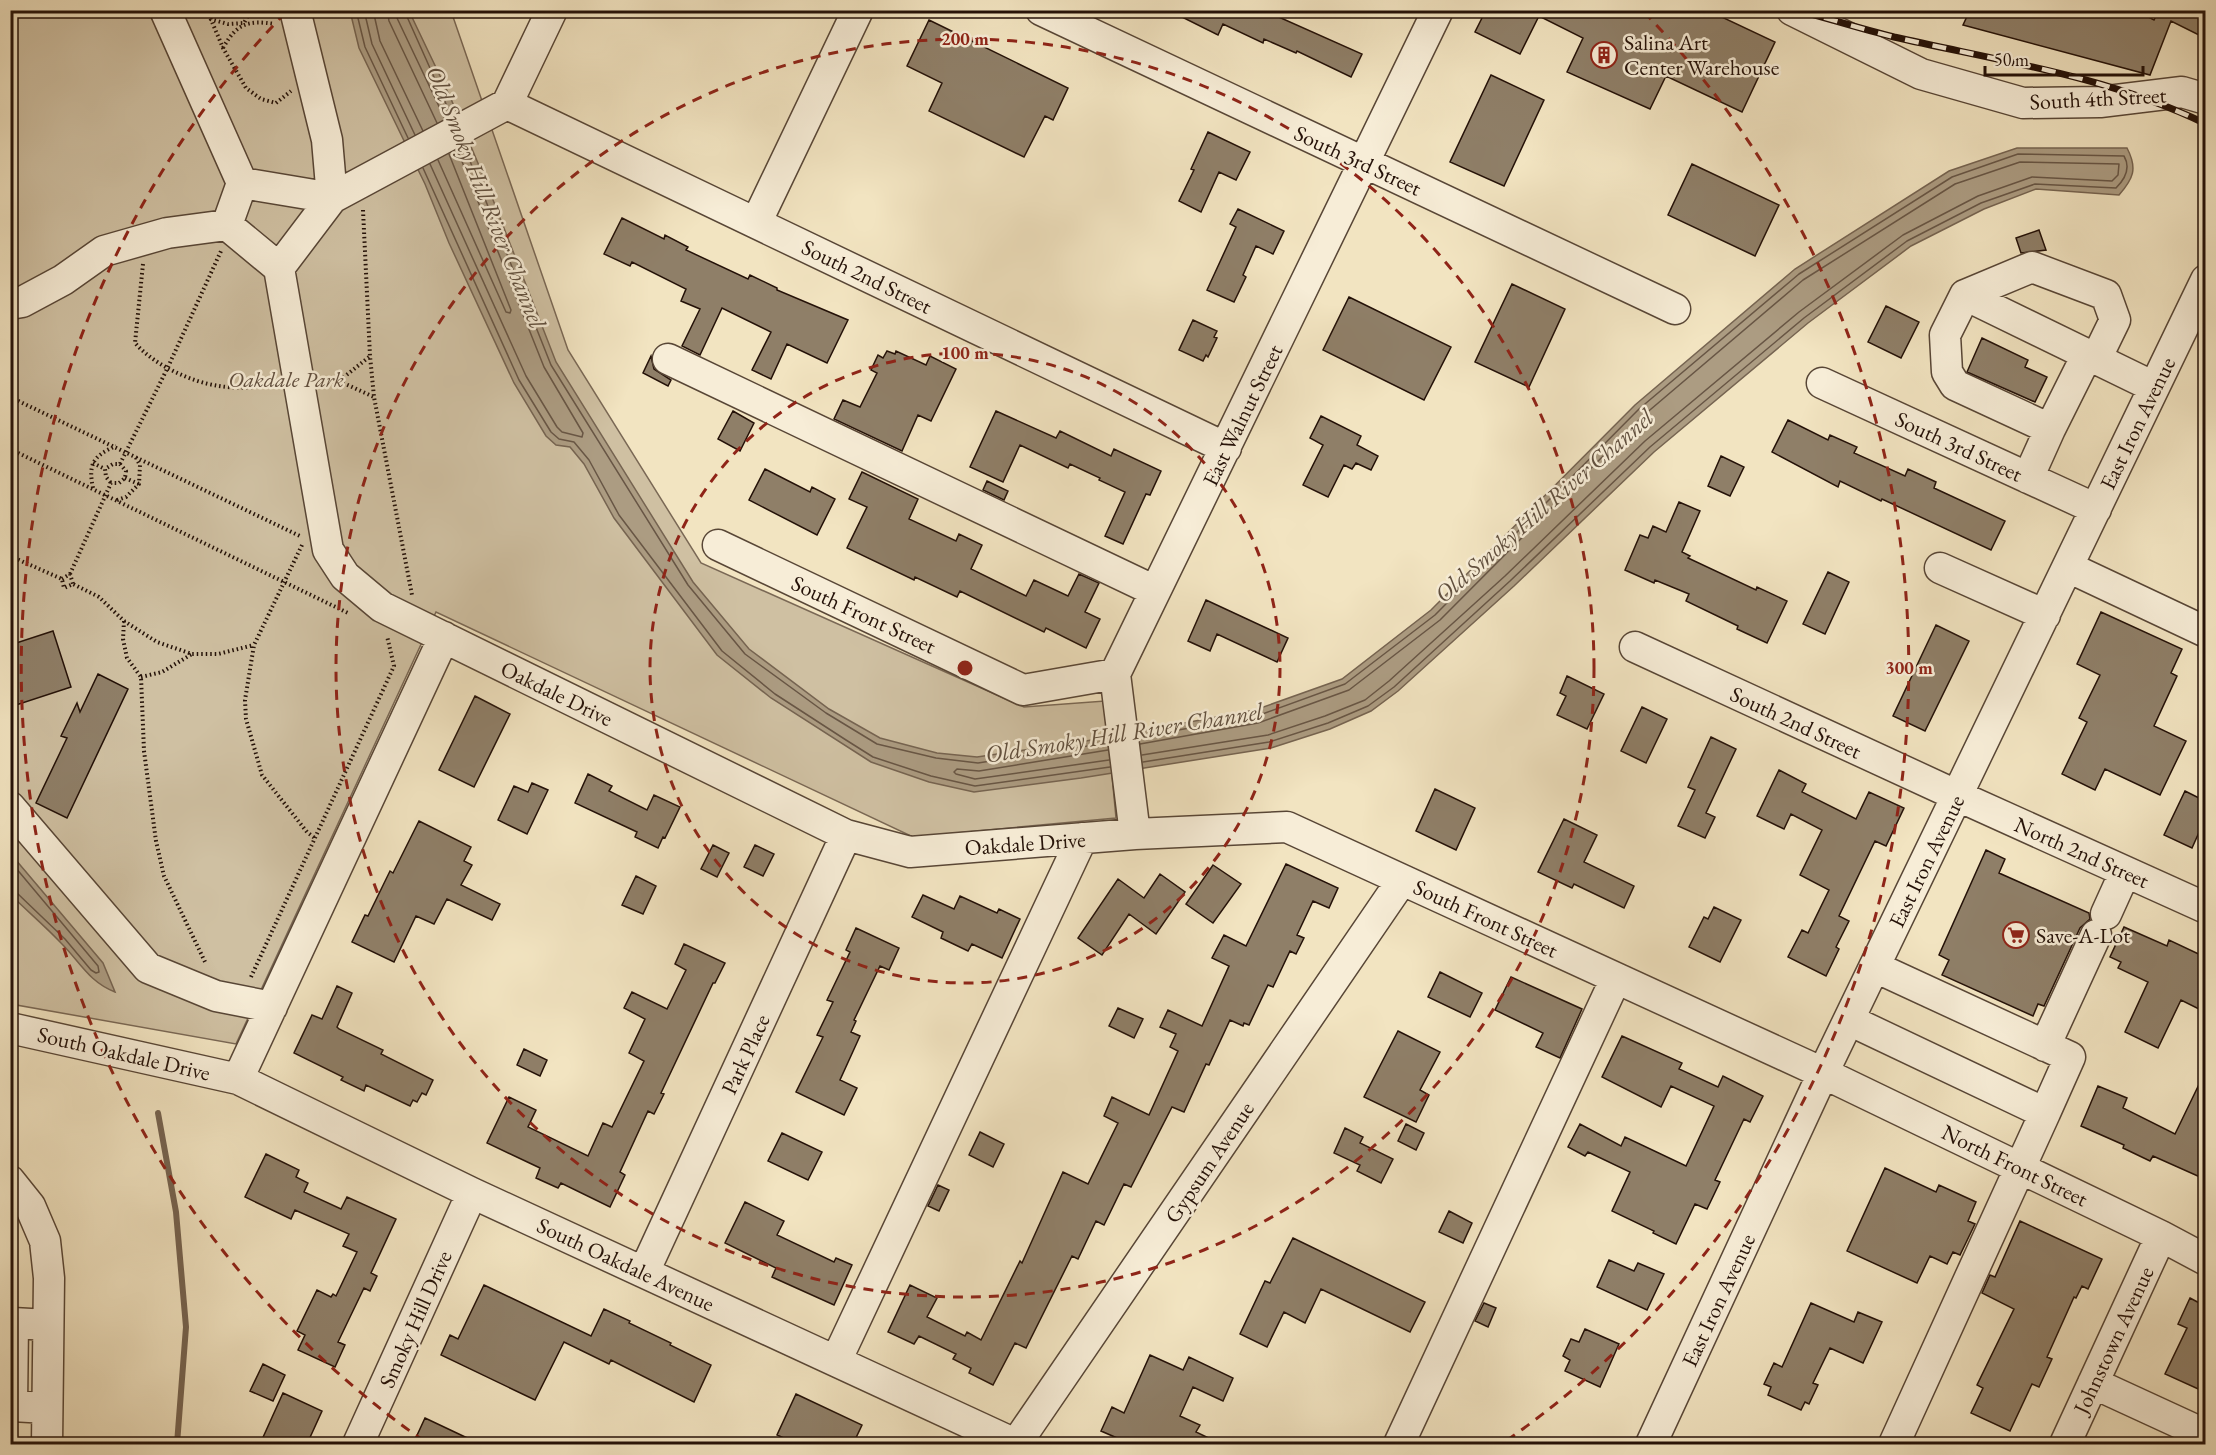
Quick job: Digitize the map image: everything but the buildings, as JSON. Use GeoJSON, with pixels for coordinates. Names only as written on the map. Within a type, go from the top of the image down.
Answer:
{"type":"FeatureCollection","features":[{"type":"Feature","properties":{"kind":"street"},"geometry":{"type":"LineString","coordinates":[[165,10],[242,183],[227,225]]}},
{"type":"Feature","properties":{"kind":"street"},"geometry":{"type":"LineString","coordinates":[[10,304],[22,302],[63,280],[104,251],[167,233],[227,225],[279,268],[332,198],[501,108],[552,10]]}},
{"type":"Feature","properties":{"kind":"street"},"geometry":{"type":"LineString","coordinates":[[756,223],[858,10]]}},
{"type":"Feature","properties":{"kind":"street","name":"South 3rd Street"},"geometry":{"type":"LineString","coordinates":[[1041,10],[1675,309]]}},
{"type":"Feature","properties":{"kind":"street","name":"East Walnut Street"},"geometry":{"type":"LineString","coordinates":[[1115,674],[1438,10]]}},
{"type":"Feature","properties":{"kind":"street","name":"South 4th Street"},"geometry":{"type":"LineString","coordinates":[[1792,10],[1921,74],[2023,104],[2100,102],[2182,92],[2205,99]]}},
{"type":"Feature","properties":{"kind":"street"},"geometry":{"type":"LineString","coordinates":[[287,14],[327,140],[332,198]]}},
{"type":"Feature","properties":{"kind":"street","name":"South 2nd Street"},"geometry":{"type":"LineString","coordinates":[[501,108],[756,223],[1226,448]]}},
{"type":"Feature","properties":{"kind":"street"},"geometry":{"type":"LineString","coordinates":[[242,183],[332,198]]}},
{"type":"Feature","properties":{"kind":"street"},"geometry":{"type":"LineString","coordinates":[[2028,478],[2050,429],[2115,320],[2106,295],[2032,267],[1965,295],[1945,335],[1947,372],[1955,385],[2050,429]]}},
{"type":"Feature","properties":{"kind":"street","name":"Oakdale Drive"},"geometry":{"type":"LineString","coordinates":[[279,268],[328,550],[345,576],[382,607],[846,835],[910,852],[1082,838],[1133,821]]}},
{"type":"Feature","properties":{"kind":"street","name":"East Iron Avenue"},"geometry":{"type":"LineString","coordinates":[[1651,1444],[1823,1073],[2205,280]]}},
{"type":"Feature","properties":{"kind":"street"},"geometry":{"type":"LineString","coordinates":[[1965,295],[2154,387]]}},
{"type":"Feature","properties":{"kind":"street"},"geometry":{"type":"LineString","coordinates":[[668,359],[1155,591]]}},
{"type":"Feature","properties":{"kind":"street","name":"South 3rd Street"},"geometry":{"type":"LineString","coordinates":[[1822,383],[2096,509]]}},
{"type":"Feature","properties":{"kind":"street","name":"South Front Street"},"geometry":{"type":"LineString","coordinates":[[718,545],[1023,690],[1115,674]]}},
{"type":"Feature","properties":{"kind":"street"},"geometry":{"type":"LineString","coordinates":[[2068,567],[2205,632]]}},
{"type":"Feature","properties":{"kind":"street"},"geometry":{"type":"LineString","coordinates":[[1940,568],[2045,615]]}},
{"type":"Feature","properties":{"kind":"street"},"geometry":{"type":"LineString","coordinates":[[238,1079],[444,637]]}},
{"type":"Feature","properties":{"kind":"street","name":"South 2nd Street"},"geometry":{"type":"LineString","coordinates":[[1635,647],[1958,796]]}},
{"type":"Feature","properties":{"kind":"street"},"geometry":{"type":"LineString","coordinates":[[1115,674],[1133,821]]}},
{"type":"Feature","properties":{"kind":"street","name":"North 2nd Street"},"geometry":{"type":"LineString","coordinates":[[1958,796],[2205,908]]}},
{"type":"Feature","properties":{"kind":"street"},"geometry":{"type":"LineString","coordinates":[[10,807],[148,968],[228,998],[272,1007]]}},
{"type":"Feature","properties":{"kind":"street","name":"South Front Street"},"geometry":{"type":"LineString","coordinates":[[1133,821],[1287,827],[1823,1073]]}},
{"type":"Feature","properties":{"kind":"street","name":"Park Place"},"geometry":{"type":"LineString","coordinates":[[644,1272],[846,835]]}},
{"type":"Feature","properties":{"kind":"street"},"geometry":{"type":"LineString","coordinates":[[836,1361],[1082,838]]}},
{"type":"Feature","properties":{"kind":"street"},"geometry":{"type":"LineString","coordinates":[[2045,1046],[2125,872]]}},
{"type":"Feature","properties":{"kind":"street","name":"Gypsum Avenue"},"geometry":{"type":"LineString","coordinates":[[1016,1444],[1402,880]]}},
{"type":"Feature","properties":{"kind":"street"},"geometry":{"type":"LineString","coordinates":[[1875,967],[2070,1057],[1894,1444]]}},
{"type":"Feature","properties":{"kind":"street"},"geometry":{"type":"LineString","coordinates":[[1399,1444],[1616,978]]}},
{"type":"Feature","properties":{"kind":"street"},"geometry":{"type":"LineString","coordinates":[[1849,1020],[2045,1113]]}},
{"type":"Feature","properties":{"kind":"street","name":"South Oakdale Drive"},"geometry":{"type":"LineString","coordinates":[[10,1028],[238,1079]]}},
{"type":"Feature","properties":{"kind":"street","name":"North Front Street"},"geometry":{"type":"LineString","coordinates":[[1823,1073],[2161,1236],[2205,1260]]}},
{"type":"Feature","properties":{"kind":"street","name":"South Oakdale Avenue"},"geometry":{"type":"LineString","coordinates":[[238,1079],[472,1193],[1016,1444]]}},
{"type":"Feature","properties":{"kind":"street"},"geometry":{"type":"LineString","coordinates":[[10,1181],[30,1206],[45,1241],[49,1278],[46,1444]]}},
{"type":"Feature","properties":{"kind":"street","name":"Smoky Hill Drive"},"geometry":{"type":"LineString","coordinates":[[358,1444],[472,1193]]}},
{"type":"Feature","properties":{"kind":"street","name":"Johnstown Avenue"},"geometry":{"type":"LineString","coordinates":[[2065,1444],[2161,1236]]}},
{"type":"Feature","properties":{"kind":"street"},"geometry":{"type":"LineString","coordinates":[[2093,1383],[2205,1435]]}},
{"type":"Feature","properties":{"kind":"path"},"geometry":{"type":"LineString","coordinates":[[207,10],[223,48],[246,88],[261,99],[276,103],[293,90],[294,82]]}},
{"type":"Feature","properties":{"kind":"path"},"geometry":{"type":"LineString","coordinates":[[223,48],[231,34],[244,23],[251,10]]}},
{"type":"Feature","properties":{"kind":"path"},"geometry":{"type":"LineString","coordinates":[[210,19],[228,24],[264,22],[281,25],[287,14]]}},
{"type":"Feature","properties":{"kind":"path"},"geometry":{"type":"LineString","coordinates":[[367,179],[370,356],[374,397],[417,624]]}},
{"type":"Feature","properties":{"kind":"path"},"geometry":{"type":"LineString","coordinates":[[120,464],[220,256],[227,225]]}},
{"type":"Feature","properties":{"kind":"path"},"geometry":{"type":"LineString","coordinates":[[145,240],[135,343],[143,352],[197,381],[220,387],[339,381],[374,397]]}},
{"type":"Feature","properties":{"kind":"path"},"geometry":{"type":"LineString","coordinates":[[339,381],[370,356]]}},
{"type":"Feature","properties":{"kind":"path"},"geometry":{"type":"LineString","coordinates":[[10,397],[305,538],[254,645],[244,700],[246,719],[262,776],[307,832],[343,855]]}},
{"type":"Feature","properties":{"kind":"path"},"geometry":{"type":"LineString","coordinates":[[93,489],[91,472],[93,463],[98,456],[116,446]]}},
{"type":"Feature","properties":{"kind":"path"},"geometry":{"type":"LineString","coordinates":[[10,449],[355,617]]}},
{"type":"Feature","properties":{"kind":"path"},"geometry":{"type":"LineString","coordinates":[[116,500],[126,497],[139,484],[140,465],[135,456]]}},
{"type":"Feature","properties":{"kind":"path"},"geometry":{"type":"LineString","coordinates":[[93,463],[105,469]]}},
{"type":"Feature","properties":{"kind":"path"},"geometry":{"type":"LineString","coordinates":[[105,469],[113,464],[120,464],[126,471],[125,478],[119,483],[111,483]]}},
{"type":"Feature","properties":{"kind":"path"},"geometry":{"type":"LineString","coordinates":[[105,469],[106,477],[111,483]]}},
{"type":"Feature","properties":{"kind":"path"},"geometry":{"type":"LineString","coordinates":[[125,478],[139,484]]}},
{"type":"Feature","properties":{"kind":"path"},"geometry":{"type":"LineString","coordinates":[[62,579],[70,574],[111,483]]}},
{"type":"Feature","properties":{"kind":"path"},"geometry":{"type":"LineString","coordinates":[[10,556],[62,579]]}},
{"type":"Feature","properties":{"kind":"path"},"geometry":{"type":"LineString","coordinates":[[70,574],[73,584],[99,597],[124,621],[157,642],[192,654],[218,654],[254,645]]}},
{"type":"Feature","properties":{"kind":"path"},"geometry":{"type":"LineString","coordinates":[[62,579],[64,588],[73,584]]}},
{"type":"Feature","properties":{"kind":"path"},"geometry":{"type":"LineString","coordinates":[[124,621],[123,639],[127,658],[141,677],[144,751],[156,841],[164,876],[210,974],[228,998],[315,838],[394,666],[386,632]]}},
{"type":"Feature","properties":{"kind":"path"},"geometry":{"type":"LineString","coordinates":[[141,677],[162,672],[192,654]]}},
{"type":"Feature","properties":{"kind":"green space","name":"Oakdale Park"},"geometry":{"type":"Polygon","coordinates":[[[10,11],[451,11],[568,350],[701,563],[1024,707],[1105,701],[1116,818],[913,837],[436,612],[236,1044],[11,1004],[10,11]]]}},
{"type":"Feature","properties":{"kind":"water"},"geometry":{"type":"Polygon","coordinates":[[[350,11],[409,11],[451,99],[488,187],[556,362],[693,582],[749,649],[829,709],[880,738],[937,753],[977,757],[1086,741],[1255,710],[1342,679],[1431,610],[1635,405],[1795,269],[1949,171],[2017,148],[2127,148],[2133,168],[2131,179],[2119,195],[2036,189],[1984,209],[1911,246],[1808,323],[1654,452],[1514,586],[1398,691],[1371,711],[1330,729],[1271,748],[1081,778],[974,792],[929,782],[871,762],[771,698],[717,655],[614,518],[584,464],[570,447],[556,445],[546,436],[514,383],[449,243],[425,184],[359,48],[350,11]]]}},
{"type":"Feature","properties":{"kind":"water"},"geometry":{"type":"Polygon","coordinates":[[[10,853],[103,963],[115,992],[91,977],[68,950],[11,895],[10,853]]]}},
{"type":"Feature","properties":{"kind":"waterway","name":"Old Smoky Hill River Channel"},"geometry":{"type":"LineString","coordinates":[[158,1113],[176,1212],[186,1327],[177,1444]]}},
{"type":"Feature","properties":{"kind":"railway"},"geometry":{"type":"LineString","coordinates":[[1797,10],[1894,37],[2013,62],[2092,82],[2169,107],[2206,124]]}},
{"type":"Feature","properties":{"kind":"place","name":"Salina Art Center Warehouse"},"geometry":{"type":"Point","coordinates":[1604,55]}},
{"type":"Feature","properties":{"kind":"place","name":"Save-A-Lot"},"geometry":{"type":"Point","coordinates":[2016,935]}}]}
